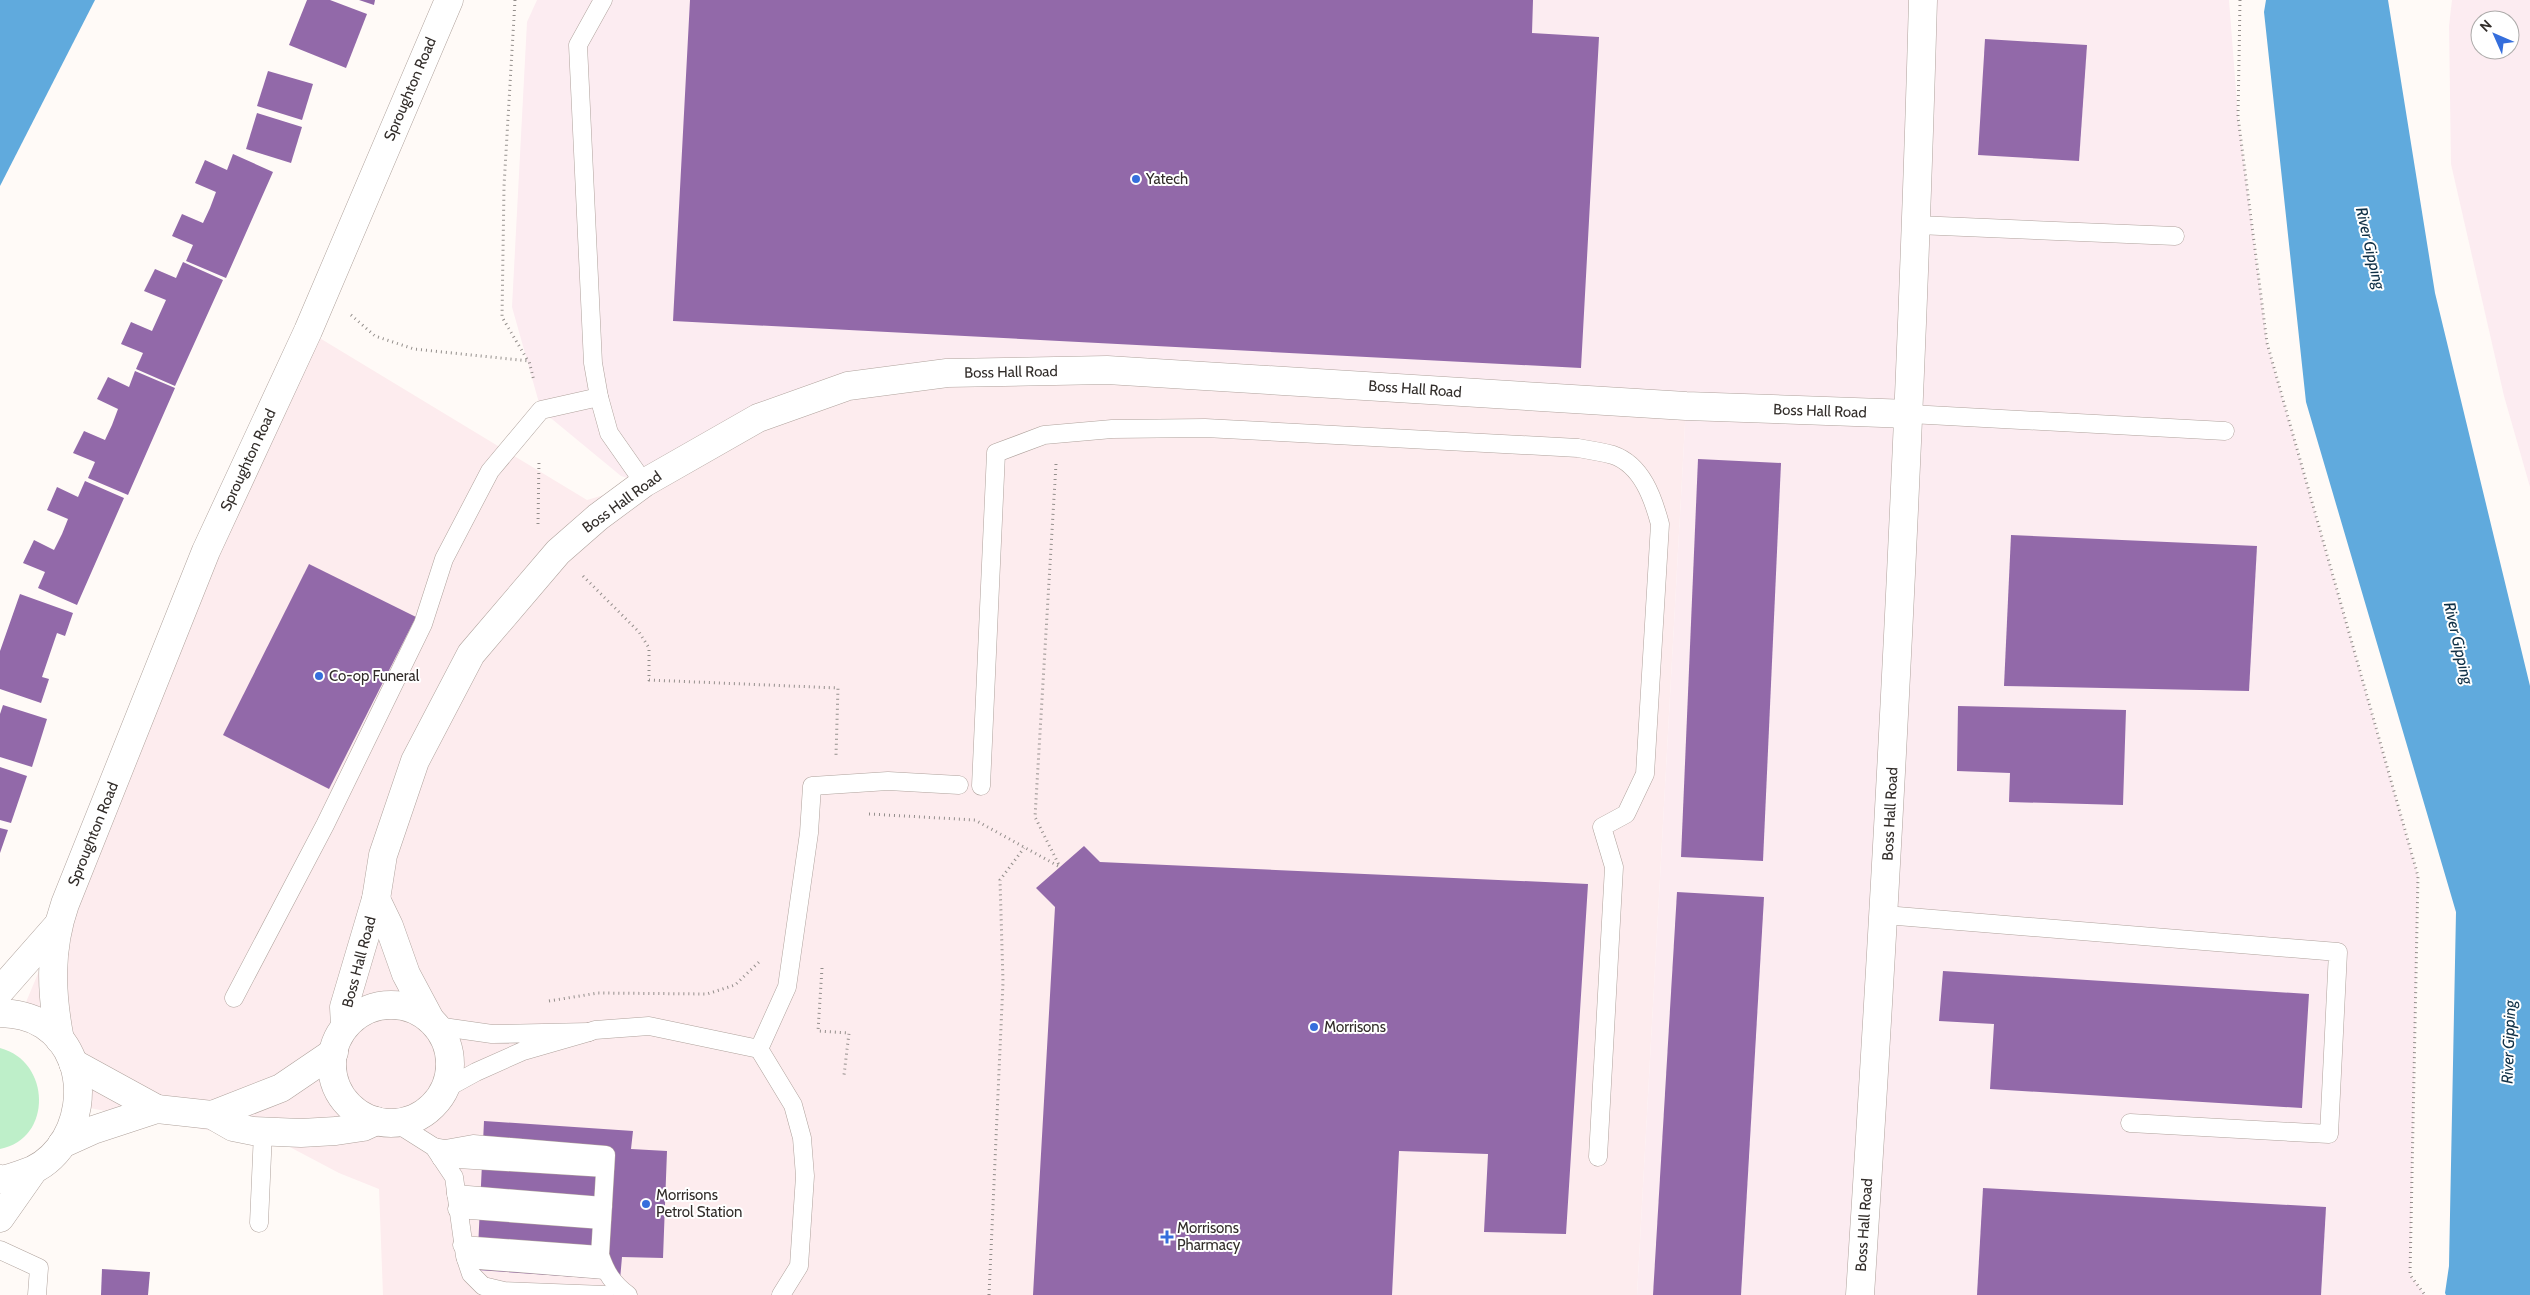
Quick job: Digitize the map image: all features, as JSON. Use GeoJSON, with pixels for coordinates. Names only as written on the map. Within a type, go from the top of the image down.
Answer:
{"type":"FeatureCollection","features":[{"type":"Feature","properties":{"kind":"street","name":"Sproughton Road"},"geometry":{"type":"LineString","coordinates":[[0,1218],[33,1171],[52,1158],[70,1135],[79,1106],[53,994],[58,925],[206,551],[324,291],[449,0]]}},
{"type":"Feature","properties":{"kind":"street","name":"Boss Hall Road"},"geometry":{"type":"LineString","coordinates":[[1860,1295],[1885,915],[1910,414],[1923,0]]}},
{"type":"Feature","properties":{"kind":"street","name":"Boss Hall Road"},"geometry":{"type":"LineString","coordinates":[[345,1026],[344,1007],[376,899],[383,855],[415,761],[471,654],[558,552],[598,517],[644,483],[758,418],[848,386],[947,373],[1108,370],[1686,406],[1910,414]]}},
{"type":"Feature","properties":{"kind":"street","name":"Boss Hall Road"},"geometry":{"type":"LineString","coordinates":[[376,899],[389,926],[406,974],[433,1022]]}},
{"type":"Feature","properties":{"kind":"street","name":"Sproughton Road"},"geometry":{"type":"LineString","coordinates":[[0,991],[58,925]]}},
{"type":"Feature","properties":{"kind":"street"},"geometry":{"type":"LineString","coordinates":[[62,1144],[93,1130],[158,1110],[212,1115],[233,1127],[263,1132],[336,1132],[416,1118],[433,1106],[444,1089],[450,1070],[450,1051],[442,1033],[433,1022],[414,1009],[396,1005],[377,1006],[359,1014],[345,1026],[336,1043],[332,1061],[334,1080],[343,1098],[358,1113],[386,1122]]}},
{"type":"Feature","properties":{"kind":"street"},"geometry":{"type":"LineString","coordinates":[[0,1013],[21,1014],[44,1026],[67,1052],[158,1110]]}},
{"type":"Feature","properties":{"kind":"street"},"geometry":{"type":"LineString","coordinates":[[212,1115],[281,1088],[334,1052]]}},
{"type":"Feature","properties":{"kind":"street","name":"Sproughton Road"},"geometry":{"type":"LineString","coordinates":[[0,1179],[33,1171]]}},
{"type":"Feature","properties":{"kind":"lane"},"geometry":{"type":"LineString","coordinates":[[603,0],[578,45],[593,363],[599,398],[610,433],[644,483]]}},
{"type":"Feature","properties":{"kind":"lane"},"geometry":{"type":"LineString","coordinates":[[1917,225],[2176,236]]}},
{"type":"Feature","properties":{"kind":"lane"},"geometry":{"type":"LineString","coordinates":[[234,998],[326,826],[424,624],[444,559],[490,471],[542,410],[599,398]]}},
{"type":"Feature","properties":{"kind":"lane","name":"Boss Hall Road"},"geometry":{"type":"LineString","coordinates":[[1910,414],[2225,431]]}},
{"type":"Feature","properties":{"kind":"lane"},"geometry":{"type":"LineString","coordinates":[[981,786],[996,453],[1044,435],[1058,433],[1112,429],[1205,428],[1578,448],[1615,456],[1638,473],[1652,495],[1660,524],[1645,774],[1626,814],[1602,827],[1614,868],[1598,1157]]}},
{"type":"Feature","properties":{"kind":"lane"},"geometry":{"type":"LineString","coordinates":[[759,1049],[787,987],[809,833],[812,786],[844,786],[871,782],[959,785]]}},
{"type":"Feature","properties":{"kind":"lane"},"geometry":{"type":"LineString","coordinates":[[1885,915],[2338,952],[2329,1134],[2130,1122]]}},
{"type":"Feature","properties":{"kind":"lane"},"geometry":{"type":"LineString","coordinates":[[433,1022],[492,1034],[589,1032]]}},
{"type":"Feature","properties":{"kind":"lane"},"geometry":{"type":"LineString","coordinates":[[444,1089],[523,1050],[595,1030],[649,1026],[759,1049],[793,1106],[802,1138],[805,1176],[798,1295]]}},
{"type":"Feature","properties":{"kind":"lane"},"geometry":{"type":"LineString","coordinates":[[386,1122],[437,1153],[454,1177],[466,1259],[474,1295]]}},
{"type":"Feature","properties":{"kind":"lane"},"geometry":{"type":"LineString","coordinates":[[259,1223],[263,1132]]}},
{"type":"Feature","properties":{"kind":"lane"},"geometry":{"type":"LineString","coordinates":[[437,1153],[605,1168],[602,1213],[602,1262],[615,1285],[628,1295]]}},
{"type":"Feature","properties":{"kind":"lane"},"geometry":{"type":"LineString","coordinates":[[457,1202],[602,1213]]}},
{"type":"Feature","properties":{"kind":"lane"},"geometry":{"type":"LineString","coordinates":[[0,1250],[39,1268],[37,1295]]}},
{"type":"Feature","properties":{"kind":"lane"},"geometry":{"type":"LineString","coordinates":[[466,1259],[602,1262]]}},
{"type":"Feature","properties":{"kind":"lane"},"geometry":{"type":"LineString","coordinates":[[466,1259],[483,1286],[504,1292],[605,1295]]}},
{"type":"Feature","properties":{"kind":"lane"},"geometry":{"type":"LineString","coordinates":[[781,1295],[799,1266]]}},
{"type":"Feature","properties":{"kind":"path"},"geometry":{"type":"LineString","coordinates":[[515,0],[504,186],[502,317],[528,361],[542,410],[537,522],[558,552],[639,632]]}},
{"type":"Feature","properties":{"kind":"path"},"geometry":{"type":"LineString","coordinates":[[2240,0],[2238,117],[2267,343],[2418,876],[2410,1275],[2425,1295]]}},
{"type":"Feature","properties":{"kind":"path"},"geometry":{"type":"LineString","coordinates":[[324,291],[375,336],[414,349],[528,361]]}},
{"type":"Feature","properties":{"kind":"path"},"geometry":{"type":"LineString","coordinates":[[860,814],[975,820],[1060,867],[1035,817],[1058,433]]}},
{"type":"Feature","properties":{"kind":"path"},"geometry":{"type":"LineString","coordinates":[[989,1295],[1002,992],[1000,880],[1024,848]]}},
{"type":"Feature","properties":{"kind":"path"},"geometry":{"type":"LineString","coordinates":[[544,1003],[598,993],[708,994],[735,985],[761,959]]}},
{"type":"Feature","properties":{"kind":"shaded area"},"geometry":{"type":"Polygon","coordinates":[[[537,0],[2229,0],[2238,117],[2267,343],[2418,876],[2410,1275],[2425,1295],[1637,1295],[1686,406],[1107,370],[848,386],[644,483],[621,476],[541,410],[512,307],[527,22],[537,0]]]}},
{"type":"Feature","properties":{"kind":"shaded area"},"geometry":{"type":"Polygon","coordinates":[[[2452,0],[2530,0],[2530,487],[2504,396],[2451,164],[2449,26],[2452,0]]]}},
{"type":"Feature","properties":{"kind":"shaded area"},"geometry":{"type":"Polygon","coordinates":[[[308,331],[587,500],[644,483],[758,418],[947,373],[1686,406],[1637,1295],[383,1295],[379,1189],[339,1173],[286,1145],[79,1106],[60,1040],[21,1014],[308,331]]]}},
{"type":"Feature","properties":{"kind":"green space"},"geometry":{"type":"Polygon","coordinates":[[[0,1048],[17,1056],[29,1068],[36,1083],[39,1100],[37,1116],[30,1131],[17,1142],[0,1149],[0,1048]]]}},
{"type":"Feature","properties":{"kind":"water"},"geometry":{"type":"Polygon","coordinates":[[[0,0],[95,0],[0,186],[0,0]]]}},
{"type":"Feature","properties":{"kind":"water","name":"River Gipping"},"geometry":{"type":"Polygon","coordinates":[[[2266,0],[2388,0],[2435,293],[2530,686],[2530,1295],[2446,1295],[2445,1293],[2449,1266],[2456,912],[2306,402],[2264,12],[2266,0]]]}},
{"type":"Feature","properties":{"kind":"building"},"geometry":{"type":"Polygon","coordinates":[[[307,0],[330,0],[367,14],[346,68],[289,45],[307,0]]]}},
{"type":"Feature","properties":{"kind":"building"},"geometry":{"type":"Polygon","coordinates":[[[359,0],[375,0],[374,5],[359,0]]]}},
{"type":"Feature","properties":{"kind":"building","name":"Yatech"},"geometry":{"type":"Polygon","coordinates":[[[690,0],[1533,0],[1532,33],[1599,37],[1581,368],[673,321],[690,0]]]}},
{"type":"Feature","properties":{"kind":"building"},"geometry":{"type":"Polygon","coordinates":[[[1985,39],[2087,45],[2079,161],[1978,155],[1985,39]]]}},
{"type":"Feature","properties":{"kind":"building"},"geometry":{"type":"Polygon","coordinates":[[[268,71],[313,84],[302,120],[257,106],[268,71]]]}},
{"type":"Feature","properties":{"kind":"building"},"geometry":{"type":"Polygon","coordinates":[[[257,113],[302,127],[291,163],[246,149],[257,113]]]}},
{"type":"Feature","properties":{"kind":"building"},"geometry":{"type":"Polygon","coordinates":[[[233,154],[273,172],[226,278],[186,261],[193,245],[172,236],[182,214],[203,223],[210,208],[216,192],[195,183],[205,160],[227,170],[233,154]]]}},
{"type":"Feature","properties":{"kind":"building"},"geometry":{"type":"Polygon","coordinates":[[[183,262],[223,280],[175,386],[136,369],[143,353],[121,344],[131,322],[152,331],[166,300],[144,291],[155,269],[176,278],[183,262]]]}},
{"type":"Feature","properties":{"kind":"building"},"geometry":{"type":"Polygon","coordinates":[[[135,371],[175,388],[128,495],[88,478],[95,462],[73,453],[84,431],[105,440],[112,425],[118,409],[97,399],[108,377],[129,387],[135,371]]]}},
{"type":"Feature","properties":{"kind":"building"},"geometry":{"type":"Polygon","coordinates":[[[1698,459],[1781,463],[1763,861],[1681,857],[1698,459]]]}},
{"type":"Feature","properties":{"kind":"building"},"geometry":{"type":"Polygon","coordinates":[[[85,481],[124,498],[77,605],[38,588],[45,572],[23,563],[34,540],[54,550],[62,534],[68,519],[47,510],[57,487],[78,497],[85,481]]]}},
{"type":"Feature","properties":{"kind":"building"},"geometry":{"type":"Polygon","coordinates":[[[2011,535],[2257,546],[2249,691],[2004,686],[2011,535]]]}},
{"type":"Feature","properties":{"kind":"building","name":"Co-op Funeral"},"geometry":{"type":"Polygon","coordinates":[[[309,564],[416,617],[329,789],[223,735],[309,564]]]}},
{"type":"Feature","properties":{"kind":"building"},"geometry":{"type":"Polygon","coordinates":[[[20,594],[73,613],[65,636],[57,633],[42,677],[49,679],[41,703],[0,689],[0,651],[20,594]]]}},
{"type":"Feature","properties":{"kind":"building"},"geometry":{"type":"Polygon","coordinates":[[[3,705],[47,719],[32,767],[0,757],[0,714],[3,705]]]}},
{"type":"Feature","properties":{"kind":"building"},"geometry":{"type":"Polygon","coordinates":[[[1958,706],[2126,710],[2123,805],[2009,802],[2010,773],[1957,771],[1958,706]]]}},
{"type":"Feature","properties":{"kind":"building"},"geometry":{"type":"Polygon","coordinates":[[[0,767],[27,776],[11,823],[0,820],[0,767]]]}},
{"type":"Feature","properties":{"kind":"building"},"geometry":{"type":"Polygon","coordinates":[[[0,828],[8,830],[0,853],[0,828]]]}},
{"type":"Feature","properties":{"kind":"building","name":"Morrisons"},"geometry":{"type":"Polygon","coordinates":[[[1084,846],[1100,862],[1588,884],[1566,1234],[1484,1232],[1488,1154],[1399,1151],[1392,1295],[1033,1295],[1055,907],[1036,888],[1084,846]]]}},
{"type":"Feature","properties":{"kind":"building"},"geometry":{"type":"Polygon","coordinates":[[[1677,892],[1764,897],[1741,1295],[1653,1295],[1677,892]]]}},
{"type":"Feature","properties":{"kind":"building"},"geometry":{"type":"Polygon","coordinates":[[[1943,971],[2309,994],[2302,1108],[1990,1089],[1994,1024],[1939,1021],[1943,971]]]}},
{"type":"Feature","properties":{"kind":"building"},"geometry":{"type":"Polygon","coordinates":[[[484,1121],[633,1131],[631,1149],[667,1151],[663,1258],[622,1257],[620,1280],[477,1270],[484,1121]]]}},
{"type":"Feature","properties":{"kind":"building"},"geometry":{"type":"Polygon","coordinates":[[[1983,1188],[2326,1207],[2321,1295],[1977,1295],[1983,1188]]]}},
{"type":"Feature","properties":{"kind":"building"},"geometry":{"type":"Polygon","coordinates":[[[102,1269],[150,1272],[148,1295],[101,1295],[102,1269]]]}},
{"type":"Feature","properties":{"kind":"place","name":"Yatech"},"geometry":{"type":"Point","coordinates":[1136,179]}},
{"type":"Feature","properties":{"kind":"place","name":"Co-op Funeral"},"geometry":{"type":"Point","coordinates":[319,676]}},
{"type":"Feature","properties":{"kind":"place","name":"Morrisons"},"geometry":{"type":"Point","coordinates":[1314,1027]}},
{"type":"Feature","properties":{"kind":"place","name":"Morrisons Petrol Station"},"geometry":{"type":"Point","coordinates":[646,1204]}},
{"type":"Feature","properties":{"kind":"place","name":"Morrisons Pharmacy"},"geometry":{"type":"Point","coordinates":[1167,1237]}}]}
